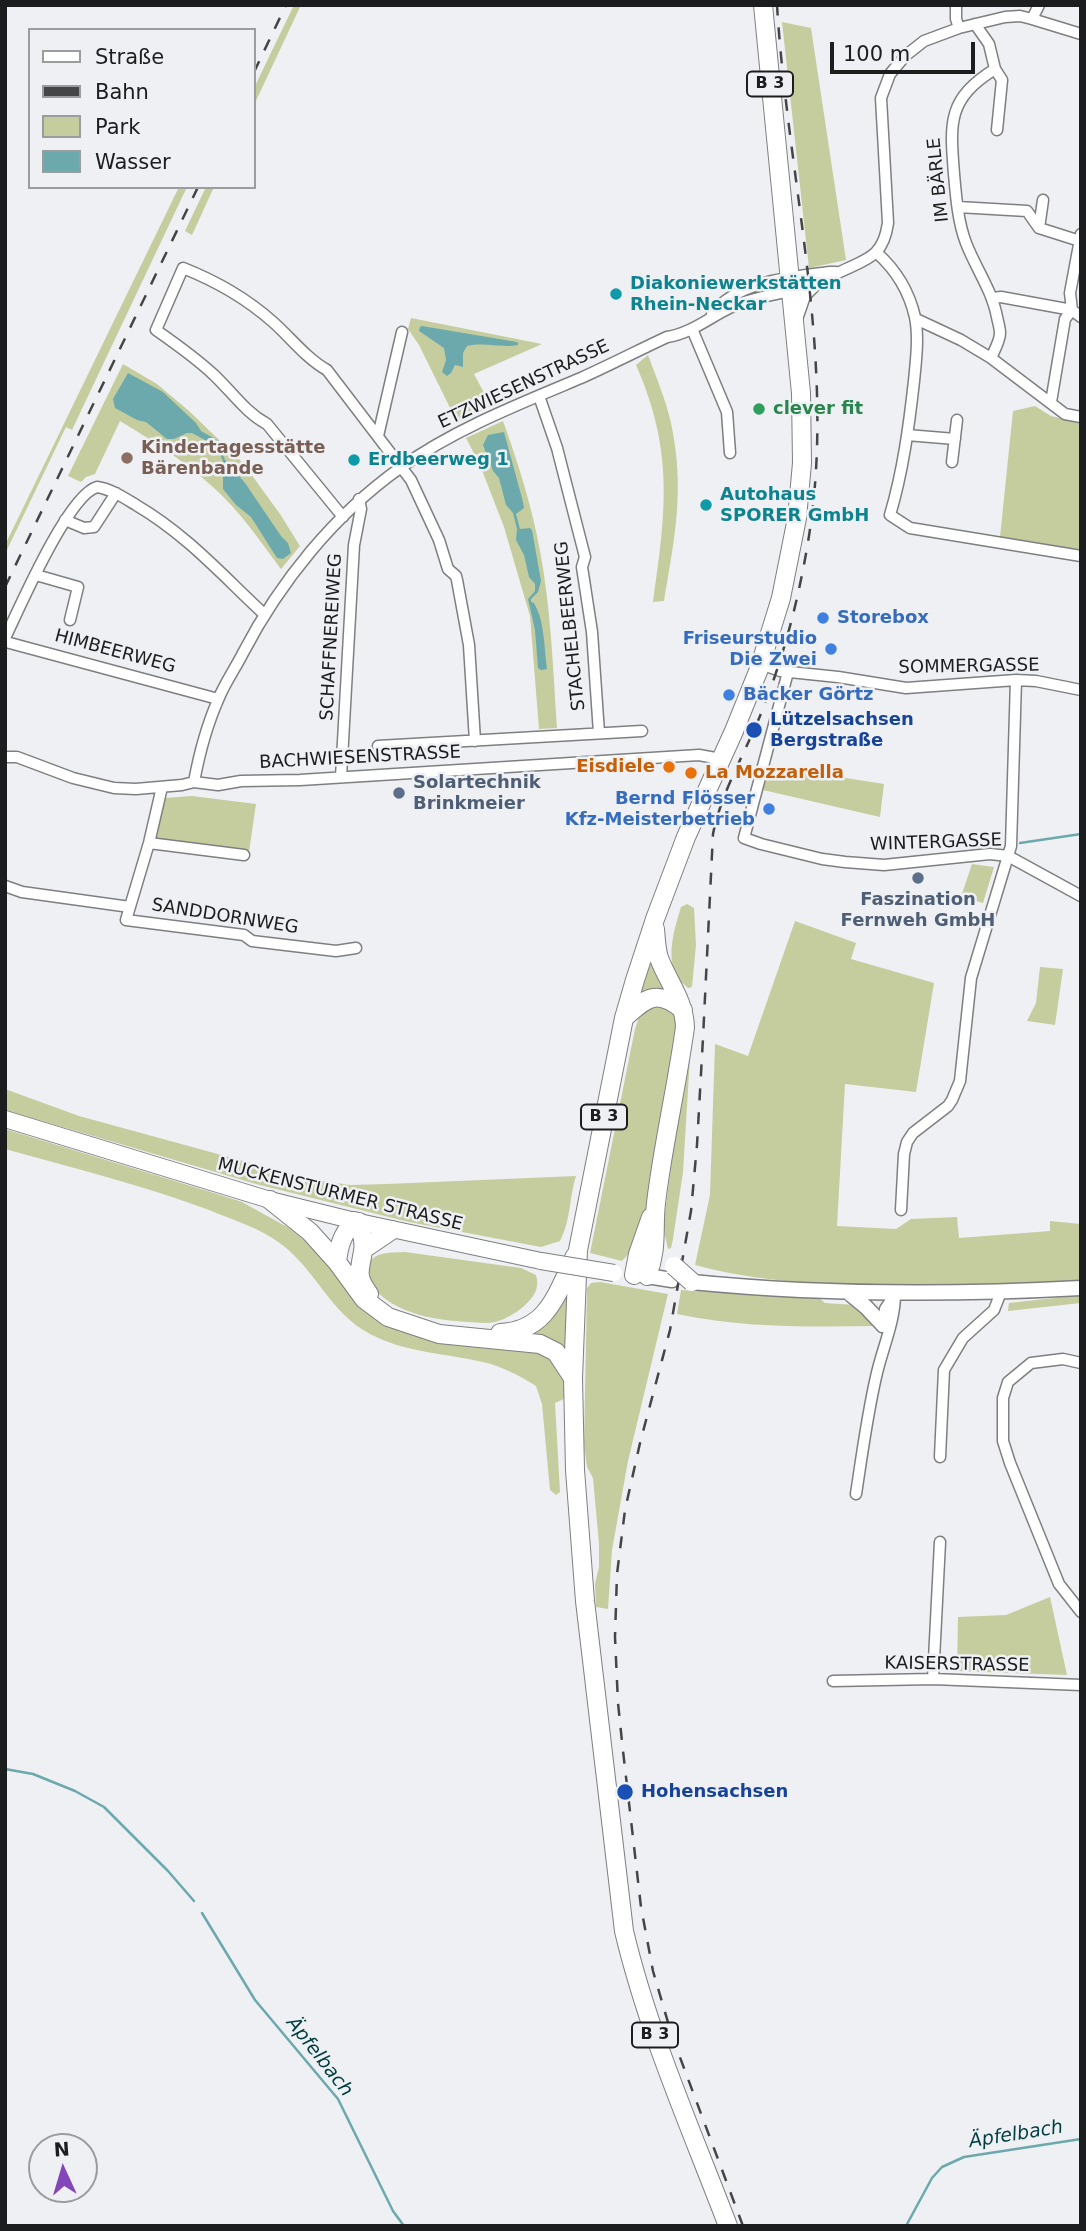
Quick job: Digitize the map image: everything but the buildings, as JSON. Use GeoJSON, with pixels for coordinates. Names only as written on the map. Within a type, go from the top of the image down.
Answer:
{"type":"FeatureCollection","features":[{"type":"Feature","properties":{"kind":"main road","name":"B 3"},"geometry":{"type":"LineString","coordinates":[[728,2226],[660,2049],[634,1974],[624,1931],[584,1601],[575,1470],[573,1378],[578,1250],[624,1018],[654,919],[686,837],[765,668],[790,560],[801,482],[802,409],[763,5]]}},
{"type":"Feature","properties":{"kind":"main road"},"geometry":{"type":"LineString","coordinates":[[641,1276],[653,1261],[656,1245],[656,1204],[685,1027],[677,991],[658,954],[654,919]]}},
{"type":"Feature","properties":{"kind":"main road"},"geometry":{"type":"LineString","coordinates":[[624,1018],[640,1003],[651,998],[664,998],[683,1010]]}},
{"type":"Feature","properties":{"kind":"main road","name":"MUCKENSTURMER STRASSE"},"geometry":{"type":"LineString","coordinates":[[5,1119],[270,1200],[356,1222],[541,1261],[641,1276]]}},
{"type":"Feature","properties":{"kind":"main road"},"geometry":{"type":"LineString","coordinates":[[270,1200],[310,1232],[337,1262],[364,1299],[388,1317],[439,1334],[540,1344],[556,1352],[573,1378]]}},
{"type":"Feature","properties":{"kind":"main road"},"geometry":{"type":"LineString","coordinates":[[641,1276],[638,1254],[656,1204]]}},
{"type":"Feature","properties":{"kind":"main road"},"geometry":{"type":"LineString","coordinates":[[337,1262],[339,1244],[344,1234],[356,1222],[364,1249],[360,1261],[361,1283],[372,1299],[381,1306],[422,1324],[489,1333],[516,1331],[536,1322],[556,1297],[578,1250]]}},
{"type":"Feature","properties":{"kind":"main road"},"geometry":{"type":"LineString","coordinates":[[364,1249],[392,1230]]}},
{"type":"Feature","properties":{"kind":"main road"},"geometry":{"type":"LineString","coordinates":[[656,1245],[673,1273],[692,1282]]}},
{"type":"Feature","properties":{"kind":"street"},"geometry":{"type":"LineString","coordinates":[[956,5],[959,28]]}},
{"type":"Feature","properties":{"kind":"street"},"geometry":{"type":"LineString","coordinates":[[1032,19],[1039,5]]}},
{"type":"Feature","properties":{"kind":"street"},"geometry":{"type":"LineString","coordinates":[[794,325],[805,296],[816,285],[866,261],[877,253],[883,243],[888,223],[881,111],[885,87],[896,65],[924,41],[1005,16],[1032,19],[1081,34]]}},
{"type":"Feature","properties":{"kind":"street"},"geometry":{"type":"LineString","coordinates":[[975,24],[989,44],[995,69],[1002,80],[997,130]]}},
{"type":"Feature","properties":{"kind":"street","name":"IM BÄRLE"},"geometry":{"type":"LineString","coordinates":[[991,358],[1000,334],[993,298],[966,244],[958,207],[951,136],[954,113],[969,88],[995,69]]}},
{"type":"Feature","properties":{"kind":"street"},"geometry":{"type":"LineString","coordinates":[[1039,228],[1043,200]]}},
{"type":"Feature","properties":{"kind":"street"},"geometry":{"type":"LineString","coordinates":[[958,207],[1027,211],[1039,228],[1080,238],[1070,293],[1077,314]]}},
{"type":"Feature","properties":{"kind":"street"},"geometry":{"type":"LineString","coordinates":[[877,253],[890,265],[908,293],[916,319],[916,359],[908,435],[890,514],[910,528],[1081,556]]}},
{"type":"Feature","properties":{"kind":"street"},"geometry":{"type":"LineString","coordinates":[[343,517],[267,424],[254,417],[215,376],[186,351],[156,330],[183,268],[211,279],[242,298],[272,321],[316,364],[327,370],[411,480],[425,507],[448,569],[457,580],[469,645],[475,741]]}},
{"type":"Feature","properties":{"kind":"street"},"geometry":{"type":"LineString","coordinates":[[790,284],[830,272],[839,273]]}},
{"type":"Feature","properties":{"kind":"street","name":"ETZWIESENSTRASSE"},"geometry":{"type":"LineString","coordinates":[[194,782],[218,699],[264,614],[304,560],[359,499],[402,467],[465,430],[667,337],[692,329],[707,320],[730,298],[771,281],[790,284]]}},
{"type":"Feature","properties":{"kind":"street"},"geometry":{"type":"LineString","coordinates":[[790,284],[816,285]]}},
{"type":"Feature","properties":{"kind":"street"},"geometry":{"type":"LineString","coordinates":[[993,298],[1001,297],[1077,314]]}},
{"type":"Feature","properties":{"kind":"street"},"geometry":{"type":"LineString","coordinates":[[1051,402],[1065,319],[1077,314]]}},
{"type":"Feature","properties":{"kind":"street"},"geometry":{"type":"LineString","coordinates":[[916,319],[961,340],[991,358],[1065,414],[1081,417]]}},
{"type":"Feature","properties":{"kind":"street"},"geometry":{"type":"LineString","coordinates":[[692,329],[727,412],[730,453]]}},
{"type":"Feature","properties":{"kind":"street"},"geometry":{"type":"LineString","coordinates":[[378,436],[402,332]]}},
{"type":"Feature","properties":{"kind":"street","name":"STACHELBEERWEG"},"geometry":{"type":"LineString","coordinates":[[539,396],[557,448],[583,544],[585,557],[582,567],[593,632],[600,733]]}},
{"type":"Feature","properties":{"kind":"street"},"geometry":{"type":"LineString","coordinates":[[952,462],[957,420]]}},
{"type":"Feature","properties":{"kind":"street"},"geometry":{"type":"LineString","coordinates":[[908,435],[954,439]]}},
{"type":"Feature","properties":{"kind":"street","name":"HIMBEERWEG"},"geometry":{"type":"LineString","coordinates":[[116,493],[104,488],[92,488],[65,520],[5,638],[6,642],[218,699]]}},
{"type":"Feature","properties":{"kind":"street"},"geometry":{"type":"LineString","coordinates":[[65,520],[84,528],[94,527],[116,493],[172,528],[201,552],[264,614]]}},
{"type":"Feature","properties":{"kind":"street","name":"SCHAFFNEREIWEG"},"geometry":{"type":"LineString","coordinates":[[341,777],[354,545],[361,509],[359,499]]}},
{"type":"Feature","properties":{"kind":"street","name":"HIMBEERWEG"},"geometry":{"type":"LineString","coordinates":[[36,575],[78,587],[70,621]]}},
{"type":"Feature","properties":{"kind":"street","name":"SOMMERGASSE"},"geometry":{"type":"LineString","coordinates":[[765,668],[906,688],[1016,680],[1081,690]]}},
{"type":"Feature","properties":{"kind":"street","name":"WINTERGASSE"},"geometry":{"type":"LineString","coordinates":[[789,672],[744,838],[797,853],[845,862],[884,864],[990,855],[1008,856],[1081,896]]}},
{"type":"Feature","properties":{"kind":"street"},"geometry":{"type":"LineString","coordinates":[[901,1210],[904,1154],[908,1142],[913,1133],[948,1106],[960,1082],[971,978],[1011,846],[1016,680]]}},
{"type":"Feature","properties":{"kind":"street","name":"STACHELBEERWEG"},"geometry":{"type":"LineString","coordinates":[[378,747],[642,731]]}},
{"type":"Feature","properties":{"kind":"street","name":"BACHWIESENSTRASSE"},"geometry":{"type":"LineString","coordinates":[[5,758],[17,757],[74,778],[114,788],[162,787],[194,782],[218,785],[241,781],[699,755],[721,760]]}},
{"type":"Feature","properties":{"kind":"street","name":"SANDDORNWEG"},"geometry":{"type":"LineString","coordinates":[[162,787],[126,920],[244,935],[252,941],[336,951],[356,948]]}},
{"type":"Feature","properties":{"kind":"street"},"geometry":{"type":"LineString","coordinates":[[149,843],[244,855]]}},
{"type":"Feature","properties":{"kind":"street"},"geometry":{"type":"LineString","coordinates":[[5,886],[22,891],[130,906]]}},
{"type":"Feature","properties":{"kind":"street","name":"MUCKENSTURMER STRASSE"},"geometry":{"type":"LineString","coordinates":[[641,1276],[673,1273]]}},
{"type":"Feature","properties":{"kind":"street"},"geometry":{"type":"LineString","coordinates":[[692,1282],[895,1294],[1081,1288]]}},
{"type":"Feature","properties":{"kind":"street"},"geometry":{"type":"LineString","coordinates":[[940,1457],[944,1370],[963,1338],[994,1310],[1001,1292]]}},
{"type":"Feature","properties":{"kind":"street"},"geometry":{"type":"LineString","coordinates":[[849,1293],[882,1324]]}},
{"type":"Feature","properties":{"kind":"street"},"geometry":{"type":"LineString","coordinates":[[882,1351],[885,1309],[895,1294]]}},
{"type":"Feature","properties":{"kind":"street"},"geometry":{"type":"LineString","coordinates":[[856,1494],[873,1389],[895,1312],[895,1294]]}},
{"type":"Feature","properties":{"kind":"street"},"geometry":{"type":"LineString","coordinates":[[1081,1363],[1063,1359],[1031,1363],[1008,1382],[1003,1398],[1003,1441],[1059,1584],[1081,1612]]}},
{"type":"Feature","properties":{"kind":"street"},"geometry":{"type":"LineString","coordinates":[[933,1679],[940,1542]]}},
{"type":"Feature","properties":{"kind":"street","name":"KAISERSTRASSE"},"geometry":{"type":"LineString","coordinates":[[833,1681],[933,1679],[1081,1685]]}},
{"type":"Feature","properties":{"kind":"green space"},"geometry":{"type":"Polygon","coordinates":[[[294,5],[301,5],[256,101],[256,84],[294,5]]]}},
{"type":"Feature","properties":{"kind":"green space"},"geometry":{"type":"Polygon","coordinates":[[[782,22],[811,28],[846,260],[809,268],[782,22]]]}},
{"type":"Feature","properties":{"kind":"green space"},"geometry":{"type":"Polygon","coordinates":[[[178,189],[186,189],[72,430],[66,427],[5,554],[5,545],[178,189]]]}},
{"type":"Feature","properties":{"kind":"green space"},"geometry":{"type":"Polygon","coordinates":[[[205,189],[213,189],[192,235],[185,231],[205,189]]]}},
{"type":"Feature","properties":{"kind":"green space"},"geometry":{"type":"Polygon","coordinates":[[[411,318],[542,344],[474,374],[491,406],[457,422],[419,345],[408,329],[411,318]]]}},
{"type":"Feature","properties":{"kind":"green space"},"geometry":{"type":"Polygon","coordinates":[[[648,355],[671,423],[678,491],[675,534],[664,601],[653,602],[661,539],[664,482],[657,426],[636,365],[648,355]]]}},
{"type":"Feature","properties":{"kind":"green space"},"geometry":{"type":"Polygon","coordinates":[[[123,364],[157,384],[243,463],[300,546],[281,569],[241,516],[214,488],[169,452],[120,421],[95,474],[81,482],[68,476],[123,364]]]}},
{"type":"Feature","properties":{"kind":"green space"},"geometry":{"type":"Polygon","coordinates":[[[1035,406],[1051,416],[1081,423],[1081,551],[1000,537],[1013,411],[1035,406]]]}},
{"type":"Feature","properties":{"kind":"green space"},"geometry":{"type":"Polygon","coordinates":[[[503,421],[533,518],[544,573],[557,728],[539,729],[530,616],[504,527],[480,465],[466,438],[503,421]]]}},
{"type":"Feature","properties":{"kind":"green space"},"geometry":{"type":"Polygon","coordinates":[[[770,766],[884,784],[880,817],[763,790],[770,766]]]}},
{"type":"Feature","properties":{"kind":"green space"},"geometry":{"type":"Polygon","coordinates":[[[192,796],[256,804],[249,852],[158,841],[154,834],[164,798],[192,796]]]}},
{"type":"Feature","properties":{"kind":"green space"},"geometry":{"type":"Polygon","coordinates":[[[972,864],[994,867],[983,903],[961,897],[972,864]]]}},
{"type":"Feature","properties":{"kind":"green space"},"geometry":{"type":"Polygon","coordinates":[[[687,904],[694,908],[696,945],[692,987],[688,988],[676,975],[672,959],[674,932],[681,907],[687,904]]]}},
{"type":"Feature","properties":{"kind":"green space"},"geometry":{"type":"Polygon","coordinates":[[[795,921],[856,943],[851,959],[934,983],[916,1092],[845,1084],[837,1226],[896,1229],[911,1219],[957,1217],[959,1238],[1050,1231],[1050,1221],[1081,1224],[1081,1281],[984,1285],[838,1284],[751,1277],[695,1265],[710,1195],[715,1044],[748,1056],[795,921]]]}},
{"type":"Feature","properties":{"kind":"green space"},"geometry":{"type":"Polygon","coordinates":[[[652,950],[675,993],[638,997],[652,950]]]}},
{"type":"Feature","properties":{"kind":"green space"},"geometry":{"type":"Polygon","coordinates":[[[1040,967],[1063,969],[1055,1025],[1027,1021],[1036,1003],[1040,967]]]}},
{"type":"Feature","properties":{"kind":"green space"},"geometry":{"type":"Polygon","coordinates":[[[648,1003],[674,1008],[679,1029],[644,1218],[634,1248],[622,1261],[590,1253],[635,1029],[642,1008],[648,1003]]]}},
{"type":"Feature","properties":{"kind":"green space"},"geometry":{"type":"Polygon","coordinates":[[[691,1041],[683,1172],[673,1239],[671,1248],[668,1249],[663,1227],[687,1049],[691,1041]]]}},
{"type":"Feature","properties":{"kind":"green space"},"geometry":{"type":"Polygon","coordinates":[[[5,1089],[79,1116],[309,1179],[350,1185],[576,1176],[560,1241],[541,1247],[409,1222],[256,1184],[5,1110],[5,1089]]]}},
{"type":"Feature","properties":{"kind":"green space"},"geometry":{"type":"Polygon","coordinates":[[[5,1129],[242,1202],[289,1228],[308,1243],[367,1308],[545,1351],[566,1378],[566,1398],[555,1403],[560,1492],[556,1495],[550,1490],[542,1404],[536,1386],[490,1364],[411,1349],[370,1334],[344,1315],[293,1254],[264,1233],[209,1210],[158,1193],[5,1149],[5,1129]]]}},
{"type":"Feature","properties":{"kind":"green space"},"geometry":{"type":"Polygon","coordinates":[[[405,1252],[521,1268],[536,1275],[537,1289],[523,1307],[495,1322],[456,1321],[419,1315],[386,1300],[375,1290],[368,1275],[369,1265],[375,1257],[386,1253],[405,1252]]]}},
{"type":"Feature","properties":{"kind":"green space"},"geometry":{"type":"Polygon","coordinates":[[[570,1278],[566,1358],[527,1333],[570,1278]]]}},
{"type":"Feature","properties":{"kind":"green space"},"geometry":{"type":"Polygon","coordinates":[[[600,1282],[668,1294],[628,1461],[612,1550],[608,1609],[596,1607],[599,1544],[593,1478],[587,1467],[584,1445],[587,1288],[591,1283],[600,1282]]]}},
{"type":"Feature","properties":{"kind":"green space"},"geometry":{"type":"Polygon","coordinates":[[[681,1290],[818,1297],[825,1303],[856,1305],[877,1326],[776,1326],[702,1319],[677,1314],[681,1290]]]}},
{"type":"Feature","properties":{"kind":"green space"},"geometry":{"type":"Polygon","coordinates":[[[1081,1295],[1081,1303],[1008,1311],[1009,1303],[1081,1295]]]}},
{"type":"Feature","properties":{"kind":"green space"},"geometry":{"type":"Polygon","coordinates":[[[1050,1597],[1067,1675],[957,1671],[958,1617],[1006,1615],[1050,1597]]]}},
{"type":"Feature","properties":{"kind":"water"},"geometry":{"type":"Polygon","coordinates":[[[422,326],[517,342],[518,345],[467,346],[463,353],[463,367],[455,365],[447,376],[442,372],[446,360],[444,348],[419,331],[422,326]]]}},
{"type":"Feature","properties":{"kind":"water"},"geometry":{"type":"Polygon","coordinates":[[[128,373],[163,392],[201,431],[217,440],[225,460],[288,543],[291,553],[283,559],[277,558],[251,517],[236,505],[223,489],[223,461],[216,446],[192,433],[167,439],[146,422],[115,408],[113,399],[128,373]]]}},
{"type":"Feature","properties":{"kind":"water"},"geometry":{"type":"Polygon","coordinates":[[[504,432],[524,508],[516,514],[520,529],[532,530],[541,581],[531,602],[534,603],[540,618],[547,669],[538,668],[535,630],[528,599],[535,591],[535,584],[529,577],[524,555],[516,540],[517,529],[513,513],[506,505],[499,478],[493,471],[483,445],[488,435],[504,432]]]}},
{"type":"Feature","properties":{"kind":"waterway"},"geometry":{"type":"LineString","coordinates":[[1020,843],[1081,834]]}},
{"type":"Feature","properties":{"kind":"waterway","name":"Äpfelbach"},"geometry":{"type":"LineString","coordinates":[[5,1769],[33,1774],[75,1791],[104,1807],[194,1901]]}},
{"type":"Feature","properties":{"kind":"waterway","name":"Äpfelbach"},"geometry":{"type":"LineString","coordinates":[[202,1913],[255,2000],[338,2099],[393,2211],[404,2226]]}},
{"type":"Feature","properties":{"kind":"waterway","name":"Äpfelbach"},"geometry":{"type":"LineString","coordinates":[[906,2226],[932,2178],[942,2167],[964,2157],[1081,2139]]}},
{"type":"Feature","properties":{"kind":"railway"},"geometry":{"type":"LineString","coordinates":[[256,68],[286,5]]}},
{"type":"Feature","properties":{"kind":"railway"},"geometry":{"type":"LineString","coordinates":[[743,2226],[672,2036],[653,1971],[641,1907],[623,1751],[615,1637],[617,1574],[625,1510],[670,1330],[691,1211],[697,1145],[713,834],[727,789],[768,696],[788,634],[807,548],[815,480],[817,412],[814,344],[777,5]]}},
{"type":"Feature","properties":{"kind":"railway"},"geometry":{"type":"LineString","coordinates":[[5,587],[197,189]]}},
{"type":"Feature","properties":{"kind":"place","name":"Diakoniewerkstätten Rhein-Neckar"},"geometry":{"type":"Point","coordinates":[616,294]}},
{"type":"Feature","properties":{"kind":"place","name":"clever fit"},"geometry":{"type":"Point","coordinates":[759,409]}},
{"type":"Feature","properties":{"kind":"place","name":"Kindertagesstätte Bärenbande"},"geometry":{"type":"Point","coordinates":[127,458]}},
{"type":"Feature","properties":{"kind":"place","name":"Erdbeerweg 1"},"geometry":{"type":"Point","coordinates":[354,460]}},
{"type":"Feature","properties":{"kind":"place","name":"Autohaus SPORER GmbH"},"geometry":{"type":"Point","coordinates":[706,505]}},
{"type":"Feature","properties":{"kind":"place","name":"Storebox"},"geometry":{"type":"Point","coordinates":[823,618]}},
{"type":"Feature","properties":{"kind":"place","name":"Friseurstudio Die Zwei"},"geometry":{"type":"Point","coordinates":[831,649]}},
{"type":"Feature","properties":{"kind":"place","name":"Bäcker Görtz"},"geometry":{"type":"Point","coordinates":[729,695]}},
{"type":"Feature","properties":{"kind":"place","name":"Lützelsachsen Bergstraße"},"geometry":{"type":"Point","coordinates":[754,730]}},
{"type":"Feature","properties":{"kind":"place","name":"Eisdiele"},"geometry":{"type":"Point","coordinates":[669,767]}},
{"type":"Feature","properties":{"kind":"place","name":"La Mozzarella"},"geometry":{"type":"Point","coordinates":[691,773]}},
{"type":"Feature","properties":{"kind":"place","name":"Solartechnik Brinkmeier"},"geometry":{"type":"Point","coordinates":[399,793]}},
{"type":"Feature","properties":{"kind":"place","name":"Bernd Flösser Kfz-Meisterbetrieb"},"geometry":{"type":"Point","coordinates":[769,809]}},
{"type":"Feature","properties":{"kind":"place","name":"Faszination Fernweh GmbH"},"geometry":{"type":"Point","coordinates":[918,878]}},
{"type":"Feature","properties":{"kind":"place","name":"Hohensachsen"},"geometry":{"type":"Point","coordinates":[625,1792]}}]}
